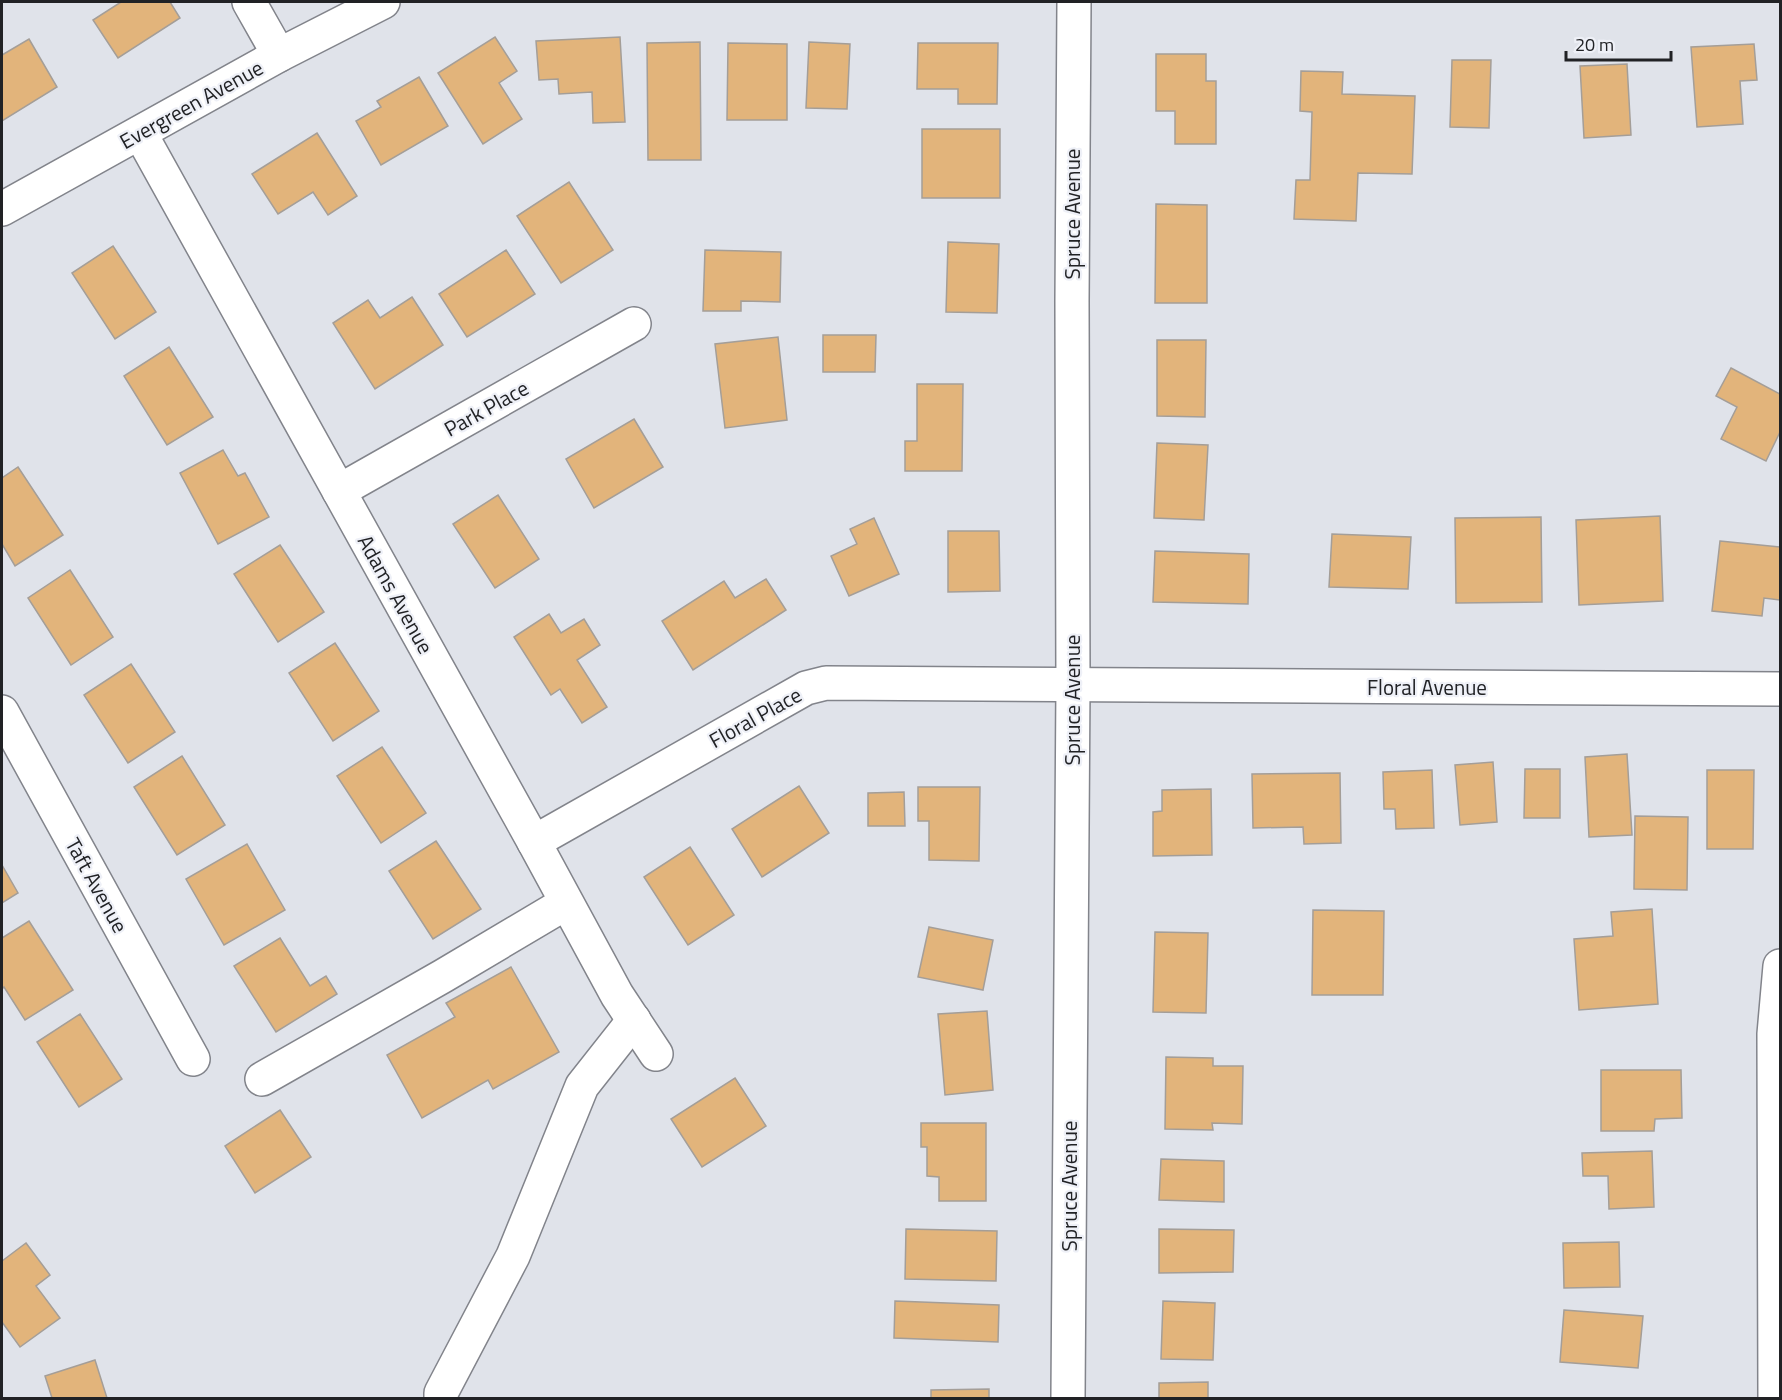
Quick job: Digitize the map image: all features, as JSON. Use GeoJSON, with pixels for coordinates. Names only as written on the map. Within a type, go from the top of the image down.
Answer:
{"type":"FeatureCollection","features":[{"type":"Feature","properties":{"kind":"street"},"geometry":{"type":"LineString","coordinates":[[249,2],[279,55]]}},
{"type":"Feature","properties":{"kind":"street","name":"Evergreen Avenue"},"geometry":{"type":"LineString","coordinates":[[2,209],[279,55],[383,2]]}},
{"type":"Feature","properties":{"kind":"street","name":"Spruce Avenue"},"geometry":{"type":"LineString","coordinates":[[1068,1398],[1074,2]]}},
{"type":"Feature","properties":{"kind":"street","name":"Adams Avenue"},"geometry":{"type":"LineString","coordinates":[[140,132],[534,842],[616,995],[656,1053]]}},
{"type":"Feature","properties":{"kind":"street","name":"Park Place"},"geometry":{"type":"LineString","coordinates":[[339,491],[634,324]]}},
{"type":"Feature","properties":{"kind":"street","name":"Floral Place"},"geometry":{"type":"LineString","coordinates":[[534,842],[806,688],[826,683],[1072,685]]}},
{"type":"Feature","properties":{"kind":"street","name":"Floral Avenue"},"geometry":{"type":"LineString","coordinates":[[1072,685],[1780,689]]}},
{"type":"Feature","properties":{"kind":"street","name":"Taft Avenue"},"geometry":{"type":"LineString","coordinates":[[2,712],[193,1059]]}},
{"type":"Feature","properties":{"kind":"street"},"geometry":{"type":"LineString","coordinates":[[262,1079],[444,976],[566,903]]}},
{"type":"Feature","properties":{"kind":"street"},"geometry":{"type":"LineString","coordinates":[[1775,1398],[1774,1034],[1780,966]]}},
{"type":"Feature","properties":{"kind":"street"},"geometry":{"type":"LineString","coordinates":[[441,1398],[441,1393],[513,1256],[582,1086],[634,1020]]}},
{"type":"Feature","properties":{"kind":"building"},"geometry":{"type":"Polygon","coordinates":[[[121,2],[170,2],[180,18],[118,58],[93,20],[121,2]]]}},
{"type":"Feature","properties":{"kind":"building"},"geometry":{"type":"Polygon","coordinates":[[[495,37],[517,71],[499,83],[522,119],[483,144],[438,73],[495,37]]]}},
{"type":"Feature","properties":{"kind":"building"},"geometry":{"type":"Polygon","coordinates":[[[620,37],[625,122],[593,123],[592,92],[559,94],[558,79],[539,80],[536,41],[620,37]]]}},
{"type":"Feature","properties":{"kind":"building"},"geometry":{"type":"Polygon","coordinates":[[[29,39],[57,87],[2,121],[2,55],[29,39]]]}},
{"type":"Feature","properties":{"kind":"building"},"geometry":{"type":"Polygon","coordinates":[[[700,42],[701,160],[648,160],[647,43],[700,42]]]}},
{"type":"Feature","properties":{"kind":"building"},"geometry":{"type":"Polygon","coordinates":[[[809,42],[850,44],[847,109],[806,108],[809,42]]]}},
{"type":"Feature","properties":{"kind":"building"},"geometry":{"type":"Polygon","coordinates":[[[728,43],[787,44],[787,120],[727,120],[728,43]]]}},
{"type":"Feature","properties":{"kind":"building"},"geometry":{"type":"Polygon","coordinates":[[[918,43],[998,43],[997,104],[958,104],[958,89],[917,89],[918,43]]]}},
{"type":"Feature","properties":{"kind":"building"},"geometry":{"type":"Polygon","coordinates":[[[1754,44],[1757,80],[1740,81],[1743,124],[1697,127],[1691,47],[1754,44]]]}},
{"type":"Feature","properties":{"kind":"building"},"geometry":{"type":"Polygon","coordinates":[[[1156,54],[1206,54],[1206,81],[1216,81],[1216,144],[1175,144],[1175,111],[1156,111],[1156,54]]]}},
{"type":"Feature","properties":{"kind":"building"},"geometry":{"type":"Polygon","coordinates":[[[1452,60],[1491,60],[1489,128],[1450,127],[1452,60]]]}},
{"type":"Feature","properties":{"kind":"building"},"geometry":{"type":"Polygon","coordinates":[[[1627,64],[1631,135],[1584,138],[1580,66],[1627,64]]]}},
{"type":"Feature","properties":{"kind":"building"},"geometry":{"type":"Polygon","coordinates":[[[1301,71],[1343,72],[1342,94],[1415,96],[1412,174],[1358,173],[1356,221],[1294,219],[1296,180],[1310,180],[1312,112],[1300,111],[1301,71]]]}},
{"type":"Feature","properties":{"kind":"building"},"geometry":{"type":"Polygon","coordinates":[[[419,77],[448,126],[381,165],[356,121],[381,107],[377,101],[419,77]]]}},
{"type":"Feature","properties":{"kind":"building"},"geometry":{"type":"Polygon","coordinates":[[[922,129],[1000,129],[1000,198],[922,198],[922,129]]]}},
{"type":"Feature","properties":{"kind":"building"},"geometry":{"type":"Polygon","coordinates":[[[317,133],[357,196],[328,215],[313,192],[278,214],[252,174],[317,133]]]}},
{"type":"Feature","properties":{"kind":"building"},"geometry":{"type":"Polygon","coordinates":[[[569,182],[613,250],[561,283],[517,216],[569,182]]]}},
{"type":"Feature","properties":{"kind":"building"},"geometry":{"type":"Polygon","coordinates":[[[1156,204],[1207,205],[1207,303],[1155,303],[1156,204]]]}},
{"type":"Feature","properties":{"kind":"building"},"geometry":{"type":"Polygon","coordinates":[[[948,242],[999,244],[997,313],[946,312],[948,242]]]}},
{"type":"Feature","properties":{"kind":"building"},"geometry":{"type":"Polygon","coordinates":[[[113,246],[156,312],[115,339],[72,273],[113,246]]]}},
{"type":"Feature","properties":{"kind":"building"},"geometry":{"type":"Polygon","coordinates":[[[506,250],[535,294],[467,337],[439,294],[506,250]]]}},
{"type":"Feature","properties":{"kind":"building"},"geometry":{"type":"Polygon","coordinates":[[[705,250],[781,252],[780,302],[741,301],[741,311],[703,311],[705,250]]]}},
{"type":"Feature","properties":{"kind":"building"},"geometry":{"type":"Polygon","coordinates":[[[412,297],[443,345],[375,389],[333,323],[368,300],[380,318],[412,297]]]}},
{"type":"Feature","properties":{"kind":"building"},"geometry":{"type":"Polygon","coordinates":[[[823,335],[876,335],[875,372],[823,372],[823,335]]]}},
{"type":"Feature","properties":{"kind":"building"},"geometry":{"type":"Polygon","coordinates":[[[778,337],[787,420],[725,428],[715,344],[778,337]]]}},
{"type":"Feature","properties":{"kind":"building"},"geometry":{"type":"Polygon","coordinates":[[[1157,340],[1206,340],[1205,417],[1157,416],[1157,340]]]}},
{"type":"Feature","properties":{"kind":"building"},"geometry":{"type":"Polygon","coordinates":[[[169,347],[213,417],[167,445],[124,376],[169,347]]]}},
{"type":"Feature","properties":{"kind":"building"},"geometry":{"type":"Polygon","coordinates":[[[1731,368],[1780,394],[1780,432],[1766,461],[1721,439],[1737,407],[1716,396],[1731,368]]]}},
{"type":"Feature","properties":{"kind":"building"},"geometry":{"type":"Polygon","coordinates":[[[917,384],[963,384],[962,471],[905,471],[905,441],[917,441],[917,384]]]}},
{"type":"Feature","properties":{"kind":"building"},"geometry":{"type":"Polygon","coordinates":[[[634,419],[663,467],[594,508],[566,459],[634,419]]]}},
{"type":"Feature","properties":{"kind":"building"},"geometry":{"type":"Polygon","coordinates":[[[1157,443],[1208,445],[1204,520],[1154,518],[1157,443]]]}},
{"type":"Feature","properties":{"kind":"building"},"geometry":{"type":"Polygon","coordinates":[[[223,450],[238,476],[245,473],[269,517],[218,544],[180,473],[223,450]]]}},
{"type":"Feature","properties":{"kind":"building"},"geometry":{"type":"Polygon","coordinates":[[[18,467],[63,535],[15,566],[2,544],[2,478],[18,467]]]}},
{"type":"Feature","properties":{"kind":"building"},"geometry":{"type":"Polygon","coordinates":[[[498,495],[539,559],[495,588],[453,524],[498,495]]]}},
{"type":"Feature","properties":{"kind":"building"},"geometry":{"type":"Polygon","coordinates":[[[1660,516],[1663,601],[1579,605],[1576,520],[1660,516]]]}},
{"type":"Feature","properties":{"kind":"building"},"geometry":{"type":"Polygon","coordinates":[[[1541,517],[1542,602],[1456,603],[1455,518],[1541,517]]]}},
{"type":"Feature","properties":{"kind":"building"},"geometry":{"type":"Polygon","coordinates":[[[874,518],[899,574],[849,596],[831,556],[857,544],[850,529],[874,518]]]}},
{"type":"Feature","properties":{"kind":"building"},"geometry":{"type":"Polygon","coordinates":[[[948,531],[999,531],[1000,591],[948,592],[948,531]]]}},
{"type":"Feature","properties":{"kind":"building"},"geometry":{"type":"Polygon","coordinates":[[[1332,534],[1411,537],[1408,589],[1329,587],[1332,534]]]}},
{"type":"Feature","properties":{"kind":"building"},"geometry":{"type":"Polygon","coordinates":[[[1720,541],[1780,547],[1780,600],[1764,598],[1762,616],[1712,611],[1720,541]]]}},
{"type":"Feature","properties":{"kind":"building"},"geometry":{"type":"Polygon","coordinates":[[[280,545],[324,612],[278,642],[234,574],[280,545]]]}},
{"type":"Feature","properties":{"kind":"building"},"geometry":{"type":"Polygon","coordinates":[[[1155,551],[1249,554],[1248,604],[1153,602],[1155,551]]]}},
{"type":"Feature","properties":{"kind":"building"},"geometry":{"type":"Polygon","coordinates":[[[70,570],[113,637],[71,665],[28,598],[70,570]]]}},
{"type":"Feature","properties":{"kind":"building"},"geometry":{"type":"Polygon","coordinates":[[[766,579],[786,610],[693,670],[662,621],[724,581],[735,598],[766,579]]]}},
{"type":"Feature","properties":{"kind":"building"},"geometry":{"type":"Polygon","coordinates":[[[549,614],[561,633],[584,619],[600,645],[577,660],[607,707],[582,723],[560,689],[551,695],[514,637],[549,614]]]}},
{"type":"Feature","properties":{"kind":"building"},"geometry":{"type":"Polygon","coordinates":[[[335,643],[379,711],[333,741],[289,673],[335,643]]]}},
{"type":"Feature","properties":{"kind":"building"},"geometry":{"type":"Polygon","coordinates":[[[131,664],[175,732],[128,763],[84,695],[131,664]]]}},
{"type":"Feature","properties":{"kind":"building"},"geometry":{"type":"Polygon","coordinates":[[[382,747],[426,813],[381,843],[337,776],[382,747]]]}},
{"type":"Feature","properties":{"kind":"building"},"geometry":{"type":"Polygon","coordinates":[[[1627,754],[1632,835],[1589,837],[1585,757],[1627,754]]]}},
{"type":"Feature","properties":{"kind":"building"},"geometry":{"type":"Polygon","coordinates":[[[182,756],[225,825],[177,855],[134,787],[182,756]]]}},
{"type":"Feature","properties":{"kind":"building"},"geometry":{"type":"Polygon","coordinates":[[[1493,762],[1497,822],[1460,825],[1455,765],[1493,762]]]}},
{"type":"Feature","properties":{"kind":"building"},"geometry":{"type":"Polygon","coordinates":[[[1525,769],[1560,769],[1560,818],[1524,818],[1525,769]]]}},
{"type":"Feature","properties":{"kind":"building"},"geometry":{"type":"Polygon","coordinates":[[[1432,770],[1434,828],[1396,829],[1395,809],[1384,809],[1383,772],[1432,770]]]}},
{"type":"Feature","properties":{"kind":"building"},"geometry":{"type":"Polygon","coordinates":[[[1707,770],[1754,770],[1753,849],[1707,849],[1707,770]]]}},
{"type":"Feature","properties":{"kind":"building"},"geometry":{"type":"Polygon","coordinates":[[[1340,773],[1341,843],[1304,844],[1303,827],[1253,828],[1252,774],[1340,773]]]}},
{"type":"Feature","properties":{"kind":"building"},"geometry":{"type":"Polygon","coordinates":[[[799,786],[829,833],[762,877],[732,829],[799,786]]]}},
{"type":"Feature","properties":{"kind":"building"},"geometry":{"type":"Polygon","coordinates":[[[918,787],[980,787],[979,861],[929,860],[929,821],[918,821],[918,787]]]}},
{"type":"Feature","properties":{"kind":"building"},"geometry":{"type":"Polygon","coordinates":[[[1211,789],[1212,855],[1153,856],[1153,812],[1162,811],[1162,790],[1211,789]]]}},
{"type":"Feature","properties":{"kind":"building"},"geometry":{"type":"Polygon","coordinates":[[[904,792],[905,826],[868,826],[868,793],[904,792]]]}},
{"type":"Feature","properties":{"kind":"building"},"geometry":{"type":"Polygon","coordinates":[[[1635,816],[1688,817],[1687,890],[1634,889],[1635,816]]]}},
{"type":"Feature","properties":{"kind":"building"},"geometry":{"type":"Polygon","coordinates":[[[436,841],[481,909],[433,939],[389,871],[436,841]]]}},
{"type":"Feature","properties":{"kind":"building"},"geometry":{"type":"Polygon","coordinates":[[[247,844],[285,910],[224,945],[186,879],[247,844]]]}},
{"type":"Feature","properties":{"kind":"building"},"geometry":{"type":"Polygon","coordinates":[[[690,847],[734,915],[688,945],[644,877],[690,847]]]}},
{"type":"Feature","properties":{"kind":"building"},"geometry":{"type":"Polygon","coordinates":[[[2,865],[18,893],[2,903],[2,865]]]}},
{"type":"Feature","properties":{"kind":"building"},"geometry":{"type":"Polygon","coordinates":[[[1652,909],[1658,1004],[1579,1010],[1574,939],[1613,936],[1611,912],[1652,909]]]}},
{"type":"Feature","properties":{"kind":"building"},"geometry":{"type":"Polygon","coordinates":[[[1313,910],[1384,911],[1383,995],[1312,995],[1313,910]]]}},
{"type":"Feature","properties":{"kind":"building"},"geometry":{"type":"Polygon","coordinates":[[[29,921],[73,990],[25,1020],[4,987],[2,989],[2,938],[29,921]]]}},
{"type":"Feature","properties":{"kind":"building"},"geometry":{"type":"Polygon","coordinates":[[[929,927],[993,940],[983,990],[918,977],[929,927]]]}},
{"type":"Feature","properties":{"kind":"building"},"geometry":{"type":"Polygon","coordinates":[[[1155,932],[1208,933],[1206,1013],[1153,1012],[1155,932]]]}},
{"type":"Feature","properties":{"kind":"building"},"geometry":{"type":"Polygon","coordinates":[[[280,938],[310,986],[326,976],[337,994],[276,1032],[234,966],[280,938]]]}},
{"type":"Feature","properties":{"kind":"building"},"geometry":{"type":"Polygon","coordinates":[[[511,967],[559,1052],[493,1089],[488,1080],[422,1118],[387,1055],[455,1017],[446,1003],[511,967]]]}},
{"type":"Feature","properties":{"kind":"building"},"geometry":{"type":"Polygon","coordinates":[[[987,1011],[993,1090],[945,1095],[938,1014],[987,1011]]]}},
{"type":"Feature","properties":{"kind":"building"},"geometry":{"type":"Polygon","coordinates":[[[80,1014],[122,1079],[79,1107],[37,1042],[80,1014]]]}},
{"type":"Feature","properties":{"kind":"building"},"geometry":{"type":"Polygon","coordinates":[[[1166,1057],[1213,1058],[1213,1066],[1243,1066],[1242,1124],[1212,1123],[1213,1130],[1165,1129],[1166,1057]]]}},
{"type":"Feature","properties":{"kind":"building"},"geometry":{"type":"Polygon","coordinates":[[[1601,1070],[1681,1070],[1682,1118],[1655,1119],[1654,1131],[1601,1131],[1601,1070]]]}},
{"type":"Feature","properties":{"kind":"building"},"geometry":{"type":"Polygon","coordinates":[[[735,1078],[766,1126],[702,1167],[671,1119],[735,1078]]]}},
{"type":"Feature","properties":{"kind":"building"},"geometry":{"type":"Polygon","coordinates":[[[280,1110],[311,1157],[255,1193],[225,1146],[280,1110]]]}},
{"type":"Feature","properties":{"kind":"building"},"geometry":{"type":"Polygon","coordinates":[[[921,1123],[986,1123],[986,1201],[939,1201],[939,1177],[927,1176],[927,1147],[921,1147],[921,1123]]]}},
{"type":"Feature","properties":{"kind":"building"},"geometry":{"type":"Polygon","coordinates":[[[1652,1151],[1654,1207],[1609,1209],[1608,1176],[1583,1176],[1582,1153],[1652,1151]]]}},
{"type":"Feature","properties":{"kind":"building"},"geometry":{"type":"Polygon","coordinates":[[[1161,1159],[1224,1161],[1224,1202],[1159,1200],[1161,1159]]]}},
{"type":"Feature","properties":{"kind":"building"},"geometry":{"type":"Polygon","coordinates":[[[906,1229],[997,1231],[996,1281],[905,1279],[906,1229]]]}},
{"type":"Feature","properties":{"kind":"building"},"geometry":{"type":"Polygon","coordinates":[[[1159,1229],[1234,1230],[1233,1272],[1159,1273],[1159,1229]]]}},
{"type":"Feature","properties":{"kind":"building"},"geometry":{"type":"Polygon","coordinates":[[[1619,1242],[1620,1287],[1564,1288],[1563,1243],[1619,1242]]]}},
{"type":"Feature","properties":{"kind":"building"},"geometry":{"type":"Polygon","coordinates":[[[26,1243],[50,1275],[36,1286],[60,1318],[20,1347],[2,1322],[2,1261],[26,1243]]]}},
{"type":"Feature","properties":{"kind":"building"},"geometry":{"type":"Polygon","coordinates":[[[895,1301],[999,1305],[998,1342],[894,1338],[895,1301]]]}},
{"type":"Feature","properties":{"kind":"building"},"geometry":{"type":"Polygon","coordinates":[[[1163,1301],[1215,1303],[1213,1360],[1161,1359],[1163,1301]]]}},
{"type":"Feature","properties":{"kind":"building"},"geometry":{"type":"Polygon","coordinates":[[[1564,1310],[1643,1316],[1638,1368],[1560,1362],[1564,1310]]]}},
{"type":"Feature","properties":{"kind":"building"},"geometry":{"type":"Polygon","coordinates":[[[95,1360],[107,1398],[52,1398],[45,1376],[95,1360]]]}},
{"type":"Feature","properties":{"kind":"building"},"geometry":{"type":"Polygon","coordinates":[[[1208,1382],[1208,1398],[1159,1398],[1159,1383],[1208,1382]]]}},
{"type":"Feature","properties":{"kind":"building"},"geometry":{"type":"Polygon","coordinates":[[[989,1389],[989,1398],[931,1398],[931,1390],[989,1389]]]}}]}
